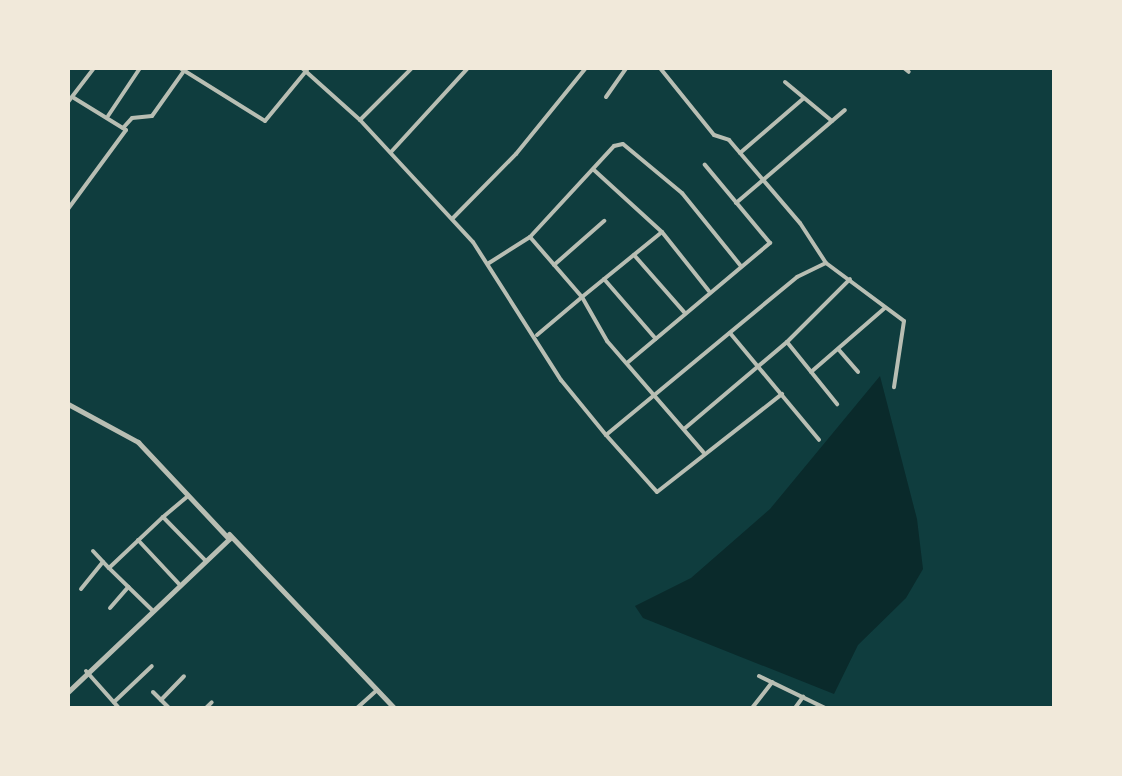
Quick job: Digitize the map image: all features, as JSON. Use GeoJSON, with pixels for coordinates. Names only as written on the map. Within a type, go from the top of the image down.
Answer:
{"type":"FeatureCollection","features":[{"type":"Feature","properties":{"kind":"street"},"geometry":{"type":"LineString","coordinates":[[68,102],[94,68]]}},
{"type":"Feature","properties":{"kind":"street"},"geometry":{"type":"LineString","coordinates":[[108,116],[140,68]]}},
{"type":"Feature","properties":{"kind":"street"},"geometry":{"type":"LineString","coordinates":[[360,120],[412,68]]}},
{"type":"Feature","properties":{"kind":"street"},"geometry":{"type":"LineString","coordinates":[[391,152],[468,68]]}},
{"type":"Feature","properties":{"kind":"street"},"geometry":{"type":"LineString","coordinates":[[453,218],[516,154],[586,68]]}},
{"type":"Feature","properties":{"kind":"street"},"geometry":{"type":"LineString","coordinates":[[606,97],[626,68]]}},
{"type":"Feature","properties":{"kind":"street"},"geometry":{"type":"LineString","coordinates":[[660,68],[714,135],[729,140],[826,263],[904,321],[894,387]]}},
{"type":"Feature","properties":{"kind":"street"},"geometry":{"type":"LineString","coordinates":[[904,68],[909,72]]}},
{"type":"Feature","properties":{"kind":"street"},"geometry":{"type":"LineString","coordinates":[[68,209],[123,137],[123,128],[132,118],[152,116],[184,69],[265,121],[304,69],[360,120],[453,218],[537,335],[561,380],[657,492],[703,452],[782,394]]}},
{"type":"Feature","properties":{"kind":"street"},"geometry":{"type":"LineString","coordinates":[[785,82],[832,121]]}},
{"type":"Feature","properties":{"kind":"street"},"geometry":{"type":"LineString","coordinates":[[74,98],[108,116],[123,128]]}},
{"type":"Feature","properties":{"kind":"street"},"geometry":{"type":"LineString","coordinates":[[740,153],[804,98]]}},
{"type":"Feature","properties":{"kind":"street"},"geometry":{"type":"LineString","coordinates":[[736,203],[845,110]]}},
{"type":"Feature","properties":{"kind":"street"},"geometry":{"type":"LineString","coordinates":[[488,263],[530,237],[614,146],[623,144],[682,193],[741,266]]}},
{"type":"Feature","properties":{"kind":"street"},"geometry":{"type":"LineString","coordinates":[[627,363],[709,291],[770,243],[705,165]]}},
{"type":"Feature","properties":{"kind":"street"},"geometry":{"type":"LineString","coordinates":[[594,170],[662,232],[709,291]]}},
{"type":"Feature","properties":{"kind":"street"},"geometry":{"type":"LineString","coordinates":[[554,265],[604,221]]}},
{"type":"Feature","properties":{"kind":"street"},"geometry":{"type":"LineString","coordinates":[[537,335],[662,232]]}},
{"type":"Feature","properties":{"kind":"street"},"geometry":{"type":"LineString","coordinates":[[530,237],[582,297],[597,328],[703,452]]}},
{"type":"Feature","properties":{"kind":"street"},"geometry":{"type":"LineString","coordinates":[[634,254],[685,313]]}},
{"type":"Feature","properties":{"kind":"street"},"geometry":{"type":"LineString","coordinates":[[606,435],[797,277],[826,263]]}},
{"type":"Feature","properties":{"kind":"street"},"geometry":{"type":"LineString","coordinates":[[604,279],[656,339]]}},
{"type":"Feature","properties":{"kind":"street"},"geometry":{"type":"LineString","coordinates":[[684,429],[787,342],[850,279]]}},
{"type":"Feature","properties":{"kind":"street"},"geometry":{"type":"LineString","coordinates":[[811,372],[885,308]]}},
{"type":"Feature","properties":{"kind":"street"},"geometry":{"type":"LineString","coordinates":[[730,333],[819,440]]}},
{"type":"Feature","properties":{"kind":"street"},"geometry":{"type":"LineString","coordinates":[[787,342],[837,404]]}},
{"type":"Feature","properties":{"kind":"street"},"geometry":{"type":"LineString","coordinates":[[839,350],[858,372]]}},
{"type":"Feature","properties":{"kind":"street"},"geometry":{"type":"LineString","coordinates":[[68,404],[123,430],[228,533],[394,708]]}},
{"type":"Feature","properties":{"kind":"street"},"geometry":{"type":"LineString","coordinates":[[109,568],[189,496]]}},
{"type":"Feature","properties":{"kind":"street"},"geometry":{"type":"LineString","coordinates":[[163,517],[206,561]]}},
{"type":"Feature","properties":{"kind":"street"},"geometry":{"type":"LineString","coordinates":[[68,692],[86,671],[224,546],[228,533]]}},
{"type":"Feature","properties":{"kind":"street"},"geometry":{"type":"LineString","coordinates":[[138,540],[179,584]]}},
{"type":"Feature","properties":{"kind":"street"},"geometry":{"type":"LineString","coordinates":[[93,551],[152,610]]}},
{"type":"Feature","properties":{"kind":"street"},"geometry":{"type":"LineString","coordinates":[[81,589],[103,562]]}},
{"type":"Feature","properties":{"kind":"street"},"geometry":{"type":"LineString","coordinates":[[110,608],[128,587]]}},
{"type":"Feature","properties":{"kind":"street"},"geometry":{"type":"LineString","coordinates":[[114,702],[152,666]]}},
{"type":"Feature","properties":{"kind":"street"},"geometry":{"type":"LineString","coordinates":[[86,671],[119,708]]}},
{"type":"Feature","properties":{"kind":"street"},"geometry":{"type":"LineString","coordinates":[[161,700],[184,676]]}},
{"type":"Feature","properties":{"kind":"street"},"geometry":{"type":"LineString","coordinates":[[759,676],[825,708]]}},
{"type":"Feature","properties":{"kind":"street"},"geometry":{"type":"LineString","coordinates":[[752,708],[772,682]]}},
{"type":"Feature","properties":{"kind":"street"},"geometry":{"type":"LineString","coordinates":[[357,708],[377,690]]}},
{"type":"Feature","properties":{"kind":"street"},"geometry":{"type":"LineString","coordinates":[[153,692],[169,708]]}},
{"type":"Feature","properties":{"kind":"street"},"geometry":{"type":"LineString","coordinates":[[795,708],[803,697]]}},
{"type":"Feature","properties":{"kind":"street"},"geometry":{"type":"LineString","coordinates":[[206,708],[212,702]]}},
{"type":"Feature","properties":{"kind":"water"},"geometry":{"type":"Polygon","coordinates":[[[880,376],[917,519],[923,569],[906,598],[858,645],[834,694],[643,618],[635,606],[691,578],[770,509],[880,376]]]}}]}
